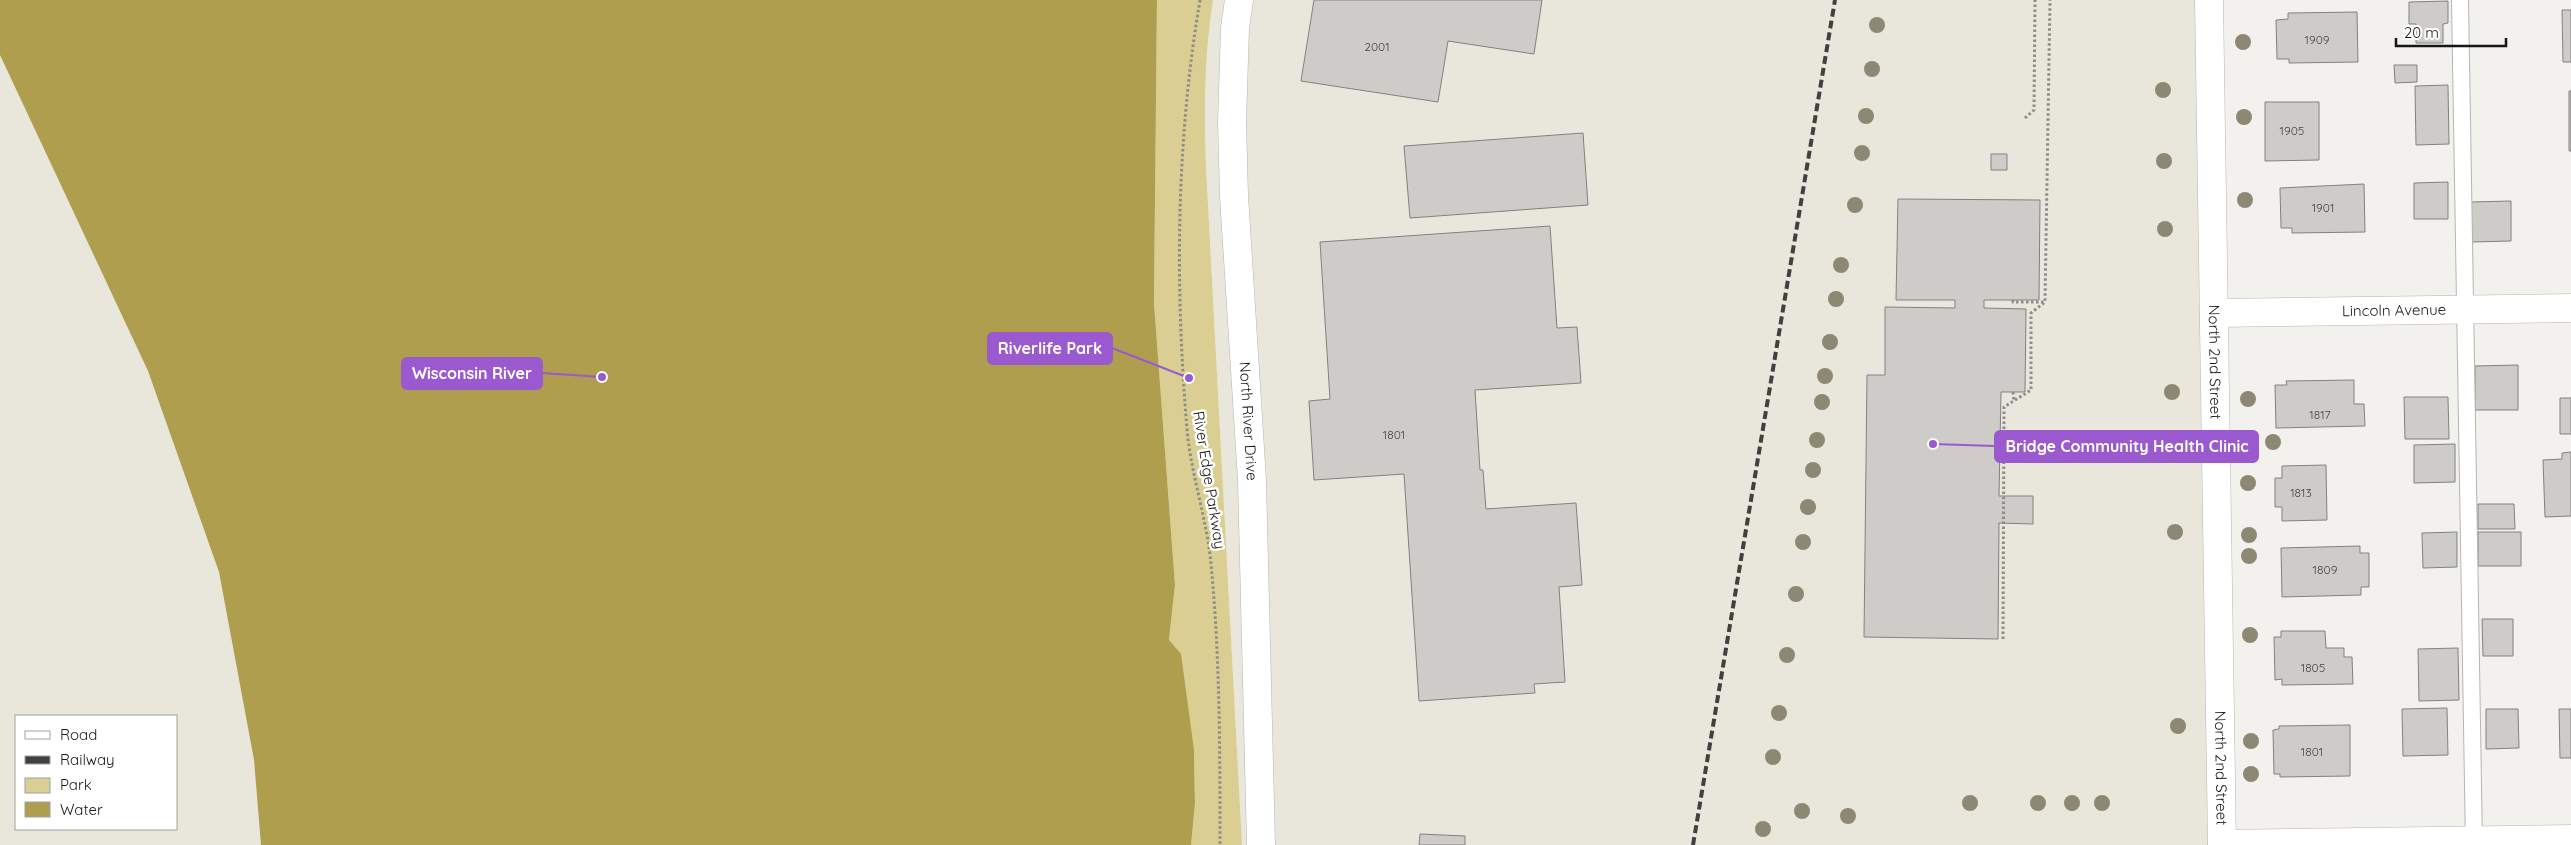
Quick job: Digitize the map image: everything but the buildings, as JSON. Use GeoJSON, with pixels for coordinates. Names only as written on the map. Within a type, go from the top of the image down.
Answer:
{"type":"FeatureCollection","features":[{"type":"Feature","properties":{"kind":"street","name":"North River Drive"},"geometry":{"type":"LineString","coordinates":[[1239,0],[1235,28],[1232,122],[1234,196],[1252,480],[1261,845]]}},
{"type":"Feature","properties":{"kind":"street","name":"North 2nd Street"},"geometry":{"type":"LineString","coordinates":[[2209,0],[2222,845]]}},
{"type":"Feature","properties":{"kind":"street","name":"Lincoln Avenue"},"geometry":{"type":"LineString","coordinates":[[2215,313],[2571,308]]}},
{"type":"Feature","properties":{"kind":"street"},"geometry":{"type":"LineString","coordinates":[[2222,845],[2474,842],[2571,838]]}},
{"type":"Feature","properties":{"kind":"lane"},"geometry":{"type":"LineString","coordinates":[[2460,0],[2474,842]]}},
{"type":"Feature","properties":{"kind":"path","name":"River Edge Parkway"},"geometry":{"type":"LineString","coordinates":[[1200,0],[1192,50],[1183,135],[1178,248],[1188,431],[1211,563],[1220,725],[1220,845]]}},
{"type":"Feature","properties":{"kind":"path"},"geometry":{"type":"LineString","coordinates":[[2025,118],[2034,110],[2035,0]]}},
{"type":"Feature","properties":{"kind":"path"},"geometry":{"type":"LineString","coordinates":[[2003,639],[2001,510],[2004,407],[2031,390],[2032,313],[2045,302],[2050,0]]}},
{"type":"Feature","properties":{"kind":"path"},"geometry":{"type":"LineString","coordinates":[[2013,300],[2013,302],[2045,302]]}},
{"type":"Feature","properties":{"kind":"path"},"geometry":{"type":"LineString","coordinates":[[2013,392],[2014,401]]}},
{"type":"Feature","properties":{"kind":"shaded area"},"geometry":{"type":"Polygon","coordinates":[[[1213,0],[2208,0],[2219,845],[1242,845],[1206,167],[1204,89],[1206,44],[1213,0]]]}},
{"type":"Feature","properties":{"kind":"shaded area"},"geometry":{"type":"Polygon","coordinates":[[[0,55],[148,371],[219,572],[254,760],[261,845],[0,845],[0,55]]]}},
{"type":"Feature","properties":{"kind":"green space"},"geometry":{"type":"Polygon","coordinates":[[[1157,0],[1213,0],[1205,83],[1206,167],[1242,845],[1191,845],[1195,804],[1194,750],[1169,641],[1175,585],[1154,303],[1157,0]]]}},
{"type":"Feature","properties":{"kind":"water"},"geometry":{"type":"Polygon","coordinates":[[[0,0],[1157,0],[1154,303],[1175,585],[1169,640],[1181,654],[1194,750],[1195,804],[1191,845],[261,845],[254,760],[219,572],[148,371],[0,55],[0,0]]]}},
{"type":"Feature","properties":{"kind":"railway"},"geometry":{"type":"LineString","coordinates":[[1693,845],[1835,0]]}},
{"type":"Feature","properties":{"kind":"place","name":"Wisconsin River"},"geometry":{"type":"Point","coordinates":[602,377]}},
{"type":"Feature","properties":{"kind":"place","name":"Riverlife Park"},"geometry":{"type":"Point","coordinates":[1189,378]}},
{"type":"Feature","properties":{"kind":"place","name":"Bridge Community Health Clinic"},"geometry":{"type":"Point","coordinates":[1933,444]}}]}
